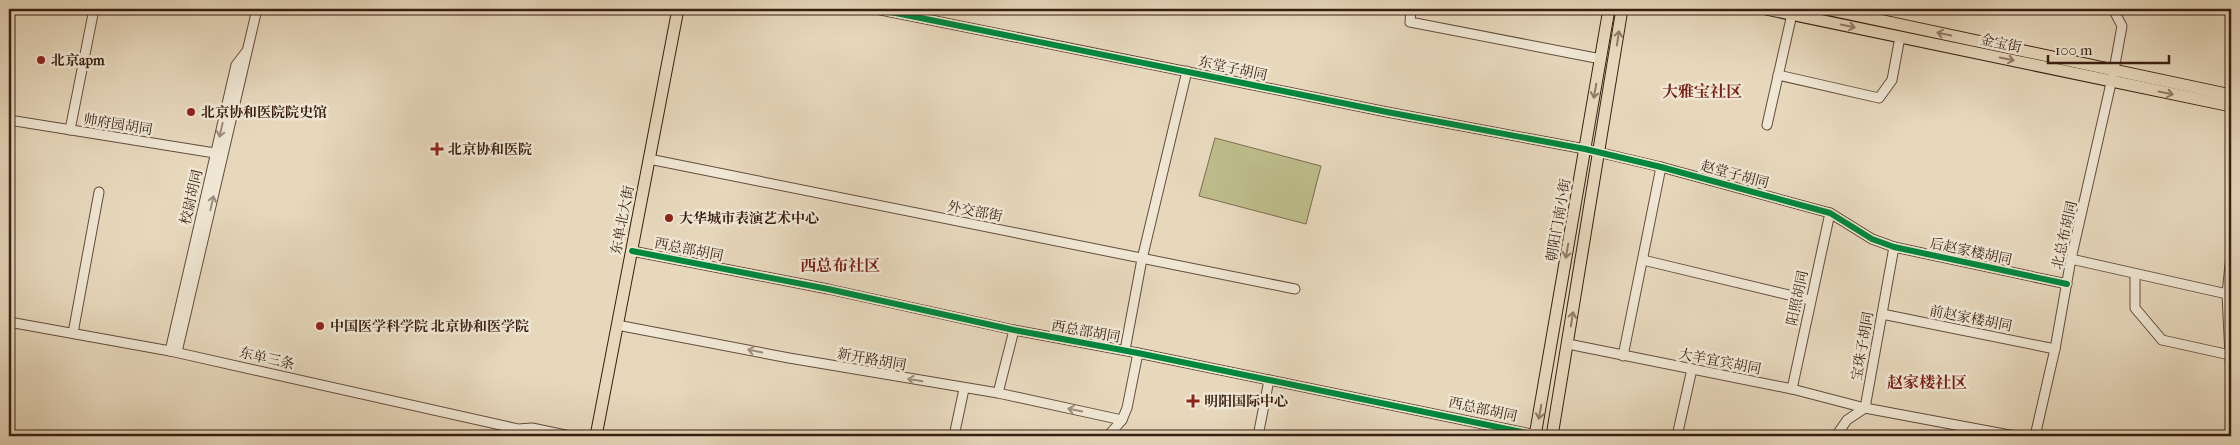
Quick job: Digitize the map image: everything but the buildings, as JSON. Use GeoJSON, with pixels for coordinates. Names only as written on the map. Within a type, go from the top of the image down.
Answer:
{"type":"FeatureCollection","features":[{"type":"Feature","properties":{"kind":"main road","name":"东单北大街"},"geometry":{"type":"LineString","coordinates":[[596,436],[678,9]]}},
{"type":"Feature","properties":{"kind":"main road","name":"朝阳门南小街"},"geometry":{"type":"LineString","coordinates":[[1537,436],[1609,9]]}},
{"type":"Feature","properties":{"kind":"main road","name":"朝阳门南小街"},"geometry":{"type":"LineString","coordinates":[[1552,436],[1622,9]]}},
{"type":"Feature","properties":{"kind":"main road","name":"金宝街"},"geometry":{"type":"LineString","coordinates":[[1766,9],[1900,37],[2113,76],[2231,95]]}},
{"type":"Feature","properties":{"kind":"main road","name":"金宝街"},"geometry":{"type":"LineString","coordinates":[[1827,9],[2113,76],[2231,106]]}},
{"type":"Feature","properties":{"kind":"street"},"geometry":{"type":"LineString","coordinates":[[70,130],[94,9]]}},
{"type":"Feature","properties":{"kind":"street","name":"校尉胡同"},"geometry":{"type":"LineString","coordinates":[[174,351],[220,154],[245,64],[256,9]]}},
{"type":"Feature","properties":{"kind":"street","name":"东堂子胡同"},"geometry":{"type":"LineString","coordinates":[[876,9],[1387,112],[1585,149]]}},
{"type":"Feature","properties":{"kind":"street"},"geometry":{"type":"LineString","coordinates":[[1411,9],[1410,22],[1601,59]]}},
{"type":"Feature","properties":{"kind":"street","name":"北总布胡同"},"geometry":{"type":"LineString","coordinates":[[2035,436],[2055,349],[2071,258],[2113,76],[2122,26],[2113,9]]}},
{"type":"Feature","properties":{"kind":"street"},"geometry":{"type":"LineString","coordinates":[[1766,125],[1792,14]]}},
{"type":"Feature","properties":{"kind":"street"},"geometry":{"type":"LineString","coordinates":[[1778,75],[1879,98],[1892,80],[1900,37]]}},
{"type":"Feature","properties":{"kind":"street"},"geometry":{"type":"LineString","coordinates":[[1125,350],[1142,259],[1188,71]]}},
{"type":"Feature","properties":{"kind":"street","name":"帅府园胡同"},"geometry":{"type":"LineString","coordinates":[[9,120],[220,154]]}},
{"type":"Feature","properties":{"kind":"street","name":"赵堂子胡同"},"geometry":{"type":"LineString","coordinates":[[1585,149],[1661,167],[1830,213],[1872,239]]}},
{"type":"Feature","properties":{"kind":"street","name":"外交部街"},"geometry":{"type":"LineString","coordinates":[[649,159],[1295,289]]}},
{"type":"Feature","properties":{"kind":"street"},"geometry":{"type":"LineString","coordinates":[[1623,356],[1661,167]]}},
{"type":"Feature","properties":{"kind":"street"},"geometry":{"type":"LineString","coordinates":[[73,333],[99,192]]}},
{"type":"Feature","properties":{"kind":"street","name":"阳照胡同"},"geometry":{"type":"LineString","coordinates":[[1792,389],[1830,213]]}},
{"type":"Feature","properties":{"kind":"street","name":"后赵家楼胡同"},"geometry":{"type":"LineString","coordinates":[[1872,239],[1894,247],[2067,284]]}},
{"type":"Feature","properties":{"kind":"street","name":"宝珠子胡同"},"geometry":{"type":"LineString","coordinates":[[1865,408],[1894,247]]}},
{"type":"Feature","properties":{"kind":"street","name":"西总部胡同"},"geometry":{"type":"LineString","coordinates":[[632,250],[1537,436]]}},
{"type":"Feature","properties":{"kind":"street"},"geometry":{"type":"LineString","coordinates":[[2231,255],[2227,294],[2231,376]]}},
{"type":"Feature","properties":{"kind":"street"},"geometry":{"type":"LineString","coordinates":[[2071,258],[2227,294]]}},
{"type":"Feature","properties":{"kind":"street"},"geometry":{"type":"LineString","coordinates":[[1643,260],[1810,300]]}},
{"type":"Feature","properties":{"kind":"street"},"geometry":{"type":"LineString","coordinates":[[2134,274],[2135,308],[2162,340],[2230,355]]}},
{"type":"Feature","properties":{"kind":"street","name":"前赵家楼胡同"},"geometry":{"type":"LineString","coordinates":[[1882,314],[2055,349]]}},
{"type":"Feature","properties":{"kind":"street","name":"东单三条"},"geometry":{"type":"LineString","coordinates":[[9,322],[174,351],[518,429],[532,428],[570,436]]}},
{"type":"Feature","properties":{"kind":"street","name":"新开路胡同"},"geometry":{"type":"LineString","coordinates":[[617,325],[964,389],[998,393],[1122,420]]}},
{"type":"Feature","properties":{"kind":"street"},"geometry":{"type":"LineString","coordinates":[[998,393],[1014,330]]}},
{"type":"Feature","properties":{"kind":"street","name":"大羊宜宾胡同"},"geometry":{"type":"LineString","coordinates":[[1568,344],[1792,389],[1865,408],[2015,436]]}},
{"type":"Feature","properties":{"kind":"street"},"geometry":{"type":"LineString","coordinates":[[1108,436],[1122,420],[1127,408],[1138,353]]}},
{"type":"Feature","properties":{"kind":"street"},"geometry":{"type":"LineString","coordinates":[[1677,436],[1692,369]]}},
{"type":"Feature","properties":{"kind":"street"},"geometry":{"type":"LineString","coordinates":[[1258,436],[1269,380]]}},
{"type":"Feature","properties":{"kind":"street"},"geometry":{"type":"LineString","coordinates":[[954,436],[964,389]]}},
{"type":"Feature","properties":{"kind":"street"},"geometry":{"type":"LineString","coordinates":[[1836,436],[1847,420],[1865,408]]}},
{"type":"Feature","properties":{"kind":"street","name":"东单三条"},"geometry":{"type":"LineString","coordinates":[[518,429],[530,436]]}},
{"type":"Feature","properties":{"kind":"shaded area"},"geometry":{"type":"Polygon","coordinates":[[[1215,138],[1321,166],[1306,224],[1199,196],[1215,138]]]}},
{"type":"Feature","properties":{"kind":"cycle path"},"geometry":{"type":"LineString","coordinates":[[876,9],[1387,112],[1585,149],[1661,167],[1830,213],[1872,239],[1894,247],[2067,284]]}},
{"type":"Feature","properties":{"kind":"cycle path"},"geometry":{"type":"LineString","coordinates":[[632,251],[828,289],[1014,330],[1138,353],[1541,436]]}},
{"type":"Feature","properties":{"kind":"place","name":"北京apm"},"geometry":{"type":"Point","coordinates":[41,60]}},
{"type":"Feature","properties":{"kind":"place","name":"北京协和医院院史馆"},"geometry":{"type":"Point","coordinates":[191,112]}},
{"type":"Feature","properties":{"kind":"place","name":"北京协和医院"},"geometry":{"type":"Point","coordinates":[437,149]}},
{"type":"Feature","properties":{"kind":"place","name":"大华城市表演艺术中心"},"geometry":{"type":"Point","coordinates":[669,218]}},
{"type":"Feature","properties":{"kind":"place","name":"中国医学科学院 北京协和医学院"},"geometry":{"type":"Point","coordinates":[320,326]}},
{"type":"Feature","properties":{"kind":"place","name":"明阳国际中心"},"geometry":{"type":"Point","coordinates":[1193,401]}},
{"type":"Feature","properties":{"kind":"district","name":"大雅宝社区"},"geometry":{"type":"Point","coordinates":[1702,91]}},
{"type":"Feature","properties":{"kind":"district","name":"西总布社区"},"geometry":{"type":"Point","coordinates":[840,265]}},
{"type":"Feature","properties":{"kind":"district","name":"赵家楼社区"},"geometry":{"type":"Point","coordinates":[1927,382]}}]}
